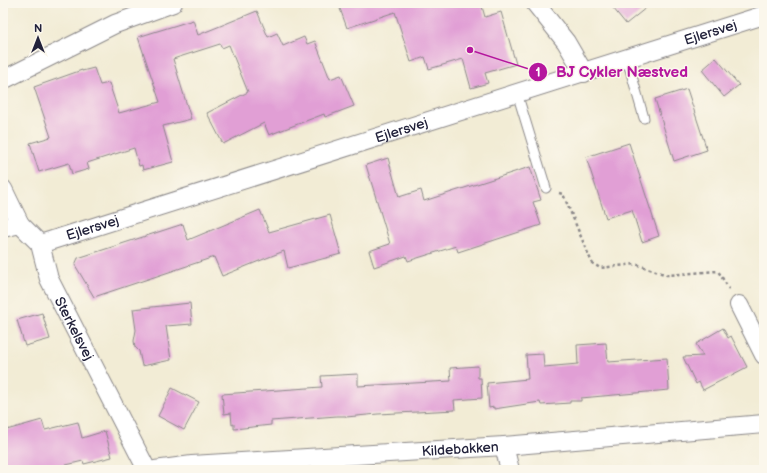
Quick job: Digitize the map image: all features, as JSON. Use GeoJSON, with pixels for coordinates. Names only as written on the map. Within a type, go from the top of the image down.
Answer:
{"type":"FeatureCollection","features":[{"type":"Feature","properties":{"kind":"street"},"geometry":{"type":"LineString","coordinates":[[3,80],[115,24],[173,3]]}},
{"type":"Feature","properties":{"kind":"street"},"geometry":{"type":"LineString","coordinates":[[535,3],[566,42],[584,72]]}},
{"type":"Feature","properties":{"kind":"street","name":"Ejlersvej"},"geometry":{"type":"LineString","coordinates":[[40,244],[764,15]]}},
{"type":"Feature","properties":{"kind":"street"},"geometry":{"type":"LineString","coordinates":[[3,189],[20,224],[40,244]]}},
{"type":"Feature","properties":{"kind":"street"},"geometry":{"type":"LineString","coordinates":[[3,228],[20,224]]}},
{"type":"Feature","properties":{"kind":"street","name":"Sterkelsvej"},"geometry":{"type":"LineString","coordinates":[[40,244],[49,279],[147,470]]}},
{"type":"Feature","properties":{"kind":"street"},"geometry":{"type":"LineString","coordinates":[[739,305],[764,354]]}},
{"type":"Feature","properties":{"kind":"street","name":"Kildebakken"},"geometry":{"type":"LineString","coordinates":[[155,470],[192,465],[504,446],[764,424]]}},
{"type":"Feature","properties":{"kind":"street"},"geometry":{"type":"LineString","coordinates":[[504,446],[510,470]]}},
{"type":"Feature","properties":{"kind":"lane"},"geometry":{"type":"LineString","coordinates":[[627,59],[644,118]]}},
{"type":"Feature","properties":{"kind":"lane"},"geometry":{"type":"LineString","coordinates":[[517,93],[546,188]]}},
{"type":"Feature","properties":{"kind":"path"},"geometry":{"type":"LineString","coordinates":[[546,188],[563,194],[592,263],[600,268],[636,264],[667,275],[718,271],[739,305]]}},
{"type":"Feature","properties":{"kind":"building"},"geometry":{"type":"Polygon","coordinates":[[[338,3],[481,3],[485,17],[501,12],[516,64],[485,73],[488,83],[471,88],[463,59],[429,69],[425,57],[411,62],[395,12],[347,28],[338,3]]]}},
{"type":"Feature","properties":{"kind":"building"},"geometry":{"type":"Polygon","coordinates":[[[609,3],[652,3],[626,24],[609,3]]]}},
{"type":"Feature","properties":{"kind":"building"},"geometry":{"type":"Polygon","coordinates":[[[257,11],[268,37],[277,33],[283,46],[304,37],[307,44],[315,41],[330,79],[341,75],[354,106],[325,117],[324,114],[269,135],[264,123],[223,144],[207,113],[248,92],[229,45],[222,48],[220,44],[173,59],[191,119],[163,126],[173,162],[143,170],[142,165],[139,166],[134,148],[87,163],[89,169],[72,174],[69,163],[39,172],[30,143],[51,137],[34,87],[82,70],[94,68],[100,85],[109,83],[119,113],[160,102],[138,37],[193,20],[198,35],[257,11]]]}},
{"type":"Feature","properties":{"kind":"building"},"geometry":{"type":"Polygon","coordinates":[[[716,58],[739,85],[724,97],[702,70],[716,58]]]}},
{"type":"Feature","properties":{"kind":"building"},"geometry":{"type":"Polygon","coordinates":[[[687,89],[707,150],[674,161],[655,99],[687,89]]]}},
{"type":"Feature","properties":{"kind":"building"},"geometry":{"type":"Polygon","coordinates":[[[629,143],[659,236],[642,242],[632,210],[606,218],[586,157],[629,143]]]}},
{"type":"Feature","properties":{"kind":"building"},"geometry":{"type":"Polygon","coordinates":[[[388,158],[399,197],[421,190],[424,201],[530,167],[541,200],[533,202],[541,225],[458,252],[456,246],[408,261],[406,256],[374,267],[369,251],[390,244],[366,165],[388,158]]]}},
{"type":"Feature","properties":{"kind":"building"},"geometry":{"type":"Polygon","coordinates":[[[260,210],[269,232],[330,215],[341,254],[288,268],[284,251],[222,276],[214,257],[94,297],[75,265],[78,258],[183,224],[188,240],[260,210]]]}},
{"type":"Feature","properties":{"kind":"building"},"geometry":{"type":"Polygon","coordinates":[[[190,303],[192,324],[166,326],[171,360],[142,366],[139,351],[135,347],[134,341],[136,330],[133,309],[190,303]]]}},
{"type":"Feature","properties":{"kind":"building"},"geometry":{"type":"Polygon","coordinates":[[[42,313],[50,339],[25,346],[17,320],[42,313]]]}},
{"type":"Feature","properties":{"kind":"building"},"geometry":{"type":"Polygon","coordinates":[[[723,328],[728,338],[731,336],[747,367],[703,390],[699,382],[696,384],[683,357],[703,356],[696,344],[723,328]]]}},
{"type":"Feature","properties":{"kind":"building"},"geometry":{"type":"Polygon","coordinates":[[[606,343],[608,362],[667,358],[669,390],[581,398],[581,401],[570,401],[570,403],[541,405],[540,402],[494,409],[494,407],[489,408],[487,383],[528,379],[526,355],[543,354],[544,367],[578,364],[577,345],[606,343]]]}},
{"type":"Feature","properties":{"kind":"building"},"geometry":{"type":"Polygon","coordinates":[[[478,366],[478,378],[481,378],[482,398],[454,400],[455,410],[271,421],[271,425],[234,429],[234,424],[232,425],[231,413],[224,414],[222,394],[322,387],[321,376],[358,374],[358,386],[451,381],[450,368],[478,366]]]}},
{"type":"Feature","properties":{"kind":"building"},"geometry":{"type":"Polygon","coordinates":[[[172,388],[199,402],[184,430],[158,416],[172,388]]]}},
{"type":"Feature","properties":{"kind":"building"},"geometry":{"type":"Polygon","coordinates":[[[42,420],[45,430],[78,422],[82,438],[105,431],[112,457],[84,464],[83,461],[45,470],[3,470],[3,431],[42,420]]]}},
{"type":"Feature","properties":{"kind":"place","name":"BJ Cykler Næstved"},"geometry":{"type":"Point","coordinates":[470,50]}}]}
